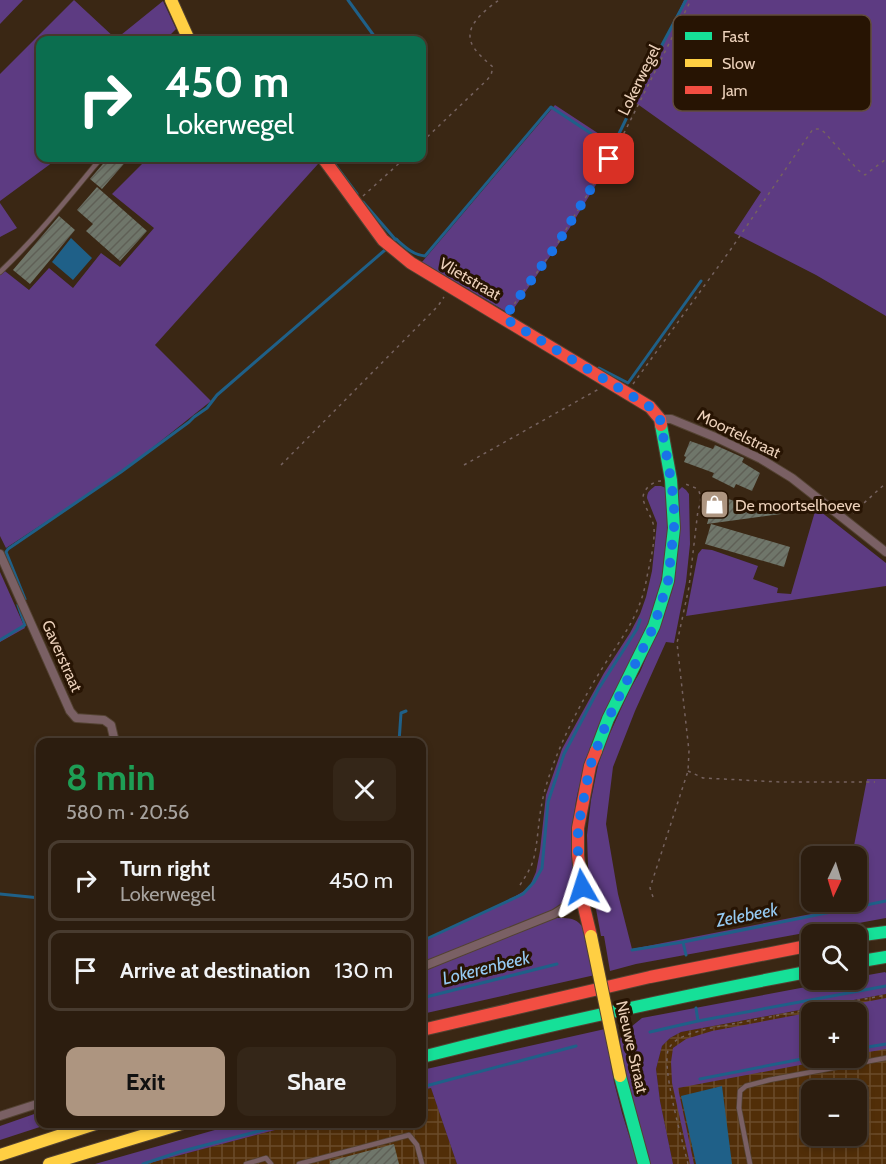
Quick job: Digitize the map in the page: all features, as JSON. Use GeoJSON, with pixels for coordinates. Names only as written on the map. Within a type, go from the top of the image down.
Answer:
{"type":"FeatureCollection","features":[{"type":"Feature","properties":{"kind":"main road"},"geometry":{"type":"LineString","coordinates":[[171,0],[187,36]]}},
{"type":"Feature","properties":{"kind":"main road","name":"Vlietstraat"},"geometry":{"type":"LineString","coordinates":[[326,162],[383,240],[411,263],[650,407],[660,419]]}},
{"type":"Feature","properties":{"kind":"main road"},"geometry":{"type":"LineString","coordinates":[[583,903],[578,828],[590,766],[608,719],[654,626],[668,581],[674,528],[674,505],[660,419]]}},
{"type":"Feature","properties":{"kind":"main road","name":"Nieuwe Straat"},"geometry":{"type":"LineString","coordinates":[[583,903],[620,1076],[644,1164]]}},
{"type":"Feature","properties":{"kind":"main road"},"geometry":{"type":"LineString","coordinates":[[867,935],[886,932]]}},
{"type":"Feature","properties":{"kind":"main road"},"geometry":{"type":"LineString","coordinates":[[426,1029],[650,976],[801,947]]}},
{"type":"Feature","properties":{"kind":"main road"},"geometry":{"type":"LineString","coordinates":[[867,960],[886,957]]}},
{"type":"Feature","properties":{"kind":"main road"},"geometry":{"type":"LineString","coordinates":[[426,1056],[656,1001],[801,973]]}},
{"type":"Feature","properties":{"kind":"main road"},"geometry":{"type":"LineString","coordinates":[[0,1155],[83,1128]]}},
{"type":"Feature","properties":{"kind":"main road"},"geometry":{"type":"LineString","coordinates":[[49,1164],[168,1128]]}},
{"type":"Feature","properties":{"kind":"street","name":"Moortelstraat"},"geometry":{"type":"LineString","coordinates":[[660,419],[671,419],[761,459],[792,478],[886,552]]}},
{"type":"Feature","properties":{"kind":"street","name":"Gaverstraat"},"geometry":{"type":"LineString","coordinates":[[0,554],[70,711],[76,717],[104,720],[111,725],[114,738]]}},
{"type":"Feature","properties":{"kind":"street"},"geometry":{"type":"LineString","coordinates":[[426,965],[554,914],[571,903],[583,903]]}},
{"type":"Feature","properties":{"kind":"street"},"geometry":{"type":"LineString","coordinates":[[0,1116],[36,1104]]}},
{"type":"Feature","properties":{"kind":"lane"},"geometry":{"type":"LineString","coordinates":[[0,272],[21,253],[98,162]]}},
{"type":"Feature","properties":{"kind":"lane"},"geometry":{"type":"LineString","coordinates":[[750,1164],[739,1108],[740,1091],[746,1086],[886,1058]]}},
{"type":"Feature","properties":{"kind":"lane"},"geometry":{"type":"LineString","coordinates":[[299,1164],[409,1135],[417,1145],[422,1164]]}},
{"type":"Feature","properties":{"kind":"lane"},"geometry":{"type":"LineString","coordinates":[[246,1164],[266,1158],[271,1164]]}},
{"type":"Feature","properties":{"kind":"path"},"geometry":{"type":"LineString","coordinates":[[426,138],[491,75],[493,68],[470,39],[475,22],[485,10],[499,0]]}},
{"type":"Feature","properties":{"kind":"path","name":"Lokerwegel"},"geometry":{"type":"LineString","coordinates":[[683,15],[691,0]]}},
{"type":"Feature","properties":{"kind":"path","name":"Lokerwegel"},"geometry":{"type":"LineString","coordinates":[[504,318],[556,246],[620,141],[673,36]]}},
{"type":"Feature","properties":{"kind":"path"},"geometry":{"type":"LineString","coordinates":[[627,393],[813,129],[825,132],[865,175],[886,159]]}},
{"type":"Feature","properties":{"kind":"path"},"geometry":{"type":"LineString","coordinates":[[355,202],[401,162]]}},
{"type":"Feature","properties":{"kind":"path"},"geometry":{"type":"LineString","coordinates":[[281,465],[438,306],[451,286]]}},
{"type":"Feature","properties":{"kind":"path"},"geometry":{"type":"LineString","coordinates":[[464,465],[597,390],[603,379]]}},
{"type":"Feature","properties":{"kind":"path"},"geometry":{"type":"LineString","coordinates":[[845,520],[886,483]]}},
{"type":"Feature","properties":{"kind":"path"},"geometry":{"type":"LineString","coordinates":[[688,771],[703,778],[781,782],[875,782]]}},
{"type":"Feature","properties":{"kind":"path"},"geometry":{"type":"LineString","coordinates":[[688,1164],[668,1077],[667,1058],[669,1049],[674,1043],[684,1036],[706,1029],[886,995]]}},
{"type":"Feature","properties":{"kind":"shaded area"},"geometry":{"type":"Polygon","coordinates":[[[0,0],[23,0],[0,24],[0,0]]]}},
{"type":"Feature","properties":{"kind":"shaded area"},"geometry":{"type":"Polygon","coordinates":[[[74,0],[113,36],[38,36],[74,0]]]}},
{"type":"Feature","properties":{"kind":"shaded area"},"geometry":{"type":"Polygon","coordinates":[[[684,0],[886,0],[886,316],[816,275],[734,233],[761,192],[636,103],[673,24],[673,111],[871,111],[871,15],[677,15],[684,0]]]}},
{"type":"Feature","properties":{"kind":"shaded area"},"geometry":{"type":"Polygon","coordinates":[[[163,1],[176,29],[169,36],[120,36],[163,1]]]}},
{"type":"Feature","properties":{"kind":"shaded area"},"geometry":{"type":"Polygon","coordinates":[[[36,38],[36,162],[52,162],[0,201],[0,74],[36,38]]]}},
{"type":"Feature","properties":{"kind":"shaded area"},"geometry":{"type":"Polygon","coordinates":[[[555,105],[619,147],[569,229],[510,314],[422,262],[555,105]]]}},
{"type":"Feature","properties":{"kind":"shaded area"},"geometry":{"type":"Polygon","coordinates":[[[144,162],[315,162],[318,164],[155,345],[211,401],[122,472],[6,548],[0,536],[0,269],[29,290],[49,268],[73,288],[101,253],[120,267],[154,228],[112,194],[144,162]]]}},
{"type":"Feature","properties":{"kind":"shaded area"},"geometry":{"type":"Polygon","coordinates":[[[0,203],[17,228],[0,237],[0,203]]]}},
{"type":"Feature","properties":{"kind":"shaded area"},"geometry":{"type":"Polygon","coordinates":[[[655,486],[666,488],[668,532],[664,568],[647,625],[594,743],[581,781],[573,821],[573,877],[568,895],[551,911],[426,962],[426,940],[529,888],[536,872],[540,851],[546,795],[562,749],[604,673],[630,633],[646,597],[652,571],[657,523],[647,498],[649,491],[655,486]]]}},
{"type":"Feature","properties":{"kind":"shaded area"},"geometry":{"type":"Polygon","coordinates":[[[682,487],[689,494],[690,544],[686,582],[674,643],[666,642],[613,767],[606,824],[618,894],[632,949],[822,912],[867,912],[867,846],[854,846],[867,779],[886,779],[886,918],[853,924],[801,924],[801,934],[636,964],[610,971],[588,866],[587,835],[591,800],[598,765],[606,742],[640,672],[672,591],[679,536],[678,491],[682,487]]]}},
{"type":"Feature","properties":{"kind":"shaded area"},"geometry":{"type":"Polygon","coordinates":[[[816,508],[886,563],[886,586],[686,616],[698,554],[702,549],[712,550],[758,566],[753,579],[778,588],[777,593],[791,594],[816,508]]]}},
{"type":"Feature","properties":{"kind":"shaded area"},"geometry":{"type":"Polygon","coordinates":[[[0,572],[25,628],[0,642],[0,572]]]}},
{"type":"Feature","properties":{"kind":"shaded area"},"geometry":{"type":"Polygon","coordinates":[[[555,918],[566,918],[579,922],[584,929],[595,975],[426,1013],[426,968],[555,918]]]}},
{"type":"Feature","properties":{"kind":"shaded area"},"geometry":{"type":"Polygon","coordinates":[[[885,972],[886,994],[843,1002],[801,1002],[801,1010],[681,1032],[670,1038],[662,1046],[656,1069],[673,1164],[649,1164],[630,1097],[620,1042],[621,1035],[642,1018],[801,988],[801,990],[867,990],[867,975],[885,972]]]}},
{"type":"Feature","properties":{"kind":"shaded area"},"geometry":{"type":"Polygon","coordinates":[[[886,994],[886,1164],[673,1164],[656,1069],[662,1046],[681,1032],[801,1010],[801,1068],[867,1068],[867,1002],[843,1002],[886,994]]]}},
{"type":"Feature","properties":{"kind":"shaded area"},"geometry":{"type":"Polygon","coordinates":[[[886,998],[886,1049],[867,1052],[867,1002],[865,1002],[886,998]]]}},
{"type":"Feature","properties":{"kind":"shaded area"},"geometry":{"type":"Polygon","coordinates":[[[801,1014],[801,1065],[678,1088],[694,1164],[690,1164],[672,1083],[673,1048],[686,1039],[712,1031],[801,1014]]]}},
{"type":"Feature","properties":{"kind":"shaded area"},"geometry":{"type":"Polygon","coordinates":[[[605,1029],[614,1082],[638,1164],[457,1164],[431,1088],[426,1089],[426,1069],[605,1029]]]}},
{"type":"Feature","properties":{"kind":"shaded area"},"geometry":{"type":"Polygon","coordinates":[[[431,1088],[457,1164],[146,1164],[283,1128],[426,1128],[426,1089],[431,1088]]]}},
{"type":"Feature","properties":{"kind":"shaded area"},"geometry":{"type":"Polygon","coordinates":[[[36,1113],[37,1128],[0,1140],[0,1126],[36,1113]]]}},
{"type":"Feature","properties":{"kind":"shaded area"},"geometry":{"type":"Polygon","coordinates":[[[222,1128],[283,1128],[146,1164],[95,1164],[222,1128]]]}},
{"type":"Feature","properties":{"kind":"water"},"geometry":{"type":"Polygon","coordinates":[[[71,238],[92,258],[73,280],[52,262],[71,238]]]}},
{"type":"Feature","properties":{"kind":"water"},"geometry":{"type":"Polygon","coordinates":[[[722,1086],[732,1164],[696,1164],[681,1096],[722,1086]]]}},
{"type":"Feature","properties":{"kind":"building"},"geometry":{"type":"Polygon","coordinates":[[[105,162],[126,162],[102,189],[90,179],[105,162]]]}},
{"type":"Feature","properties":{"kind":"building"},"geometry":{"type":"Polygon","coordinates":[[[97,187],[147,231],[120,261],[86,231],[93,224],[77,210],[97,187]]]}},
{"type":"Feature","properties":{"kind":"building"},"geometry":{"type":"Polygon","coordinates":[[[59,216],[75,230],[30,284],[13,270],[59,216]]]}},
{"type":"Feature","properties":{"kind":"building"},"geometry":{"type":"Polygon","coordinates":[[[690,441],[713,449],[715,445],[744,458],[742,462],[760,473],[752,491],[736,484],[734,488],[712,477],[714,473],[684,462],[690,441]]]}},
{"type":"Feature","properties":{"kind":"building"},"geometry":{"type":"Polygon","coordinates":[[[715,495],[728,499],[781,514],[707,524],[715,495]]]}},
{"type":"Feature","properties":{"kind":"building"},"geometry":{"type":"Polygon","coordinates":[[[711,524],[790,547],[784,567],[705,544],[711,524]]]}},
{"type":"Feature","properties":{"kind":"building"},"geometry":{"type":"Polygon","coordinates":[[[394,1144],[399,1164],[330,1164],[330,1161],[394,1144]]]}},
{"type":"Feature","properties":{"kind":"waterway"},"geometry":{"type":"LineString","coordinates":[[348,0],[374,36]]}},
{"type":"Feature","properties":{"kind":"waterway"},"geometry":{"type":"LineString","coordinates":[[678,15],[686,0]]}},
{"type":"Feature","properties":{"kind":"waterway"},"geometry":{"type":"LineString","coordinates":[[392,242],[396,239],[413,252],[425,256],[551,107],[613,146],[673,24]]}},
{"type":"Feature","properties":{"kind":"waterway"},"geometry":{"type":"LineString","coordinates":[[333,162],[357,194]]}},
{"type":"Feature","properties":{"kind":"waterway"},"geometry":{"type":"LineString","coordinates":[[363,202],[395,239]]}},
{"type":"Feature","properties":{"kind":"waterway"},"geometry":{"type":"LineString","coordinates":[[25,599],[6,552],[8,549],[121,472],[207,408],[217,395],[385,250]]}},
{"type":"Feature","properties":{"kind":"waterway"},"geometry":{"type":"LineString","coordinates":[[599,368],[628,383],[701,281]]}},
{"type":"Feature","properties":{"kind":"waterway"},"geometry":{"type":"LineString","coordinates":[[0,640],[25,625],[18,605]]}},
{"type":"Feature","properties":{"kind":"waterway"},"geometry":{"type":"LineString","coordinates":[[426,939],[523,894],[534,882],[542,868],[548,802],[564,754],[599,688],[637,629],[640,620]]}},
{"type":"Feature","properties":{"kind":"waterway"},"geometry":{"type":"LineString","coordinates":[[399,738],[401,713],[406,711]]}},
{"type":"Feature","properties":{"kind":"waterway","name":"Lokerenbeek"},"geometry":{"type":"LineString","coordinates":[[0,894],[36,898]]}},
{"type":"Feature","properties":{"kind":"waterway","name":"Zelebeek"},"geometry":{"type":"LineString","coordinates":[[632,950],[683,942],[886,901]]}},
{"type":"Feature","properties":{"kind":"waterway","name":"Lokerenbeek"},"geometry":{"type":"LineString","coordinates":[[683,942],[686,955]]}},
{"type":"Feature","properties":{"kind":"waterway","name":"Lokerenbeek"},"geometry":{"type":"LineString","coordinates":[[426,997],[557,964]]}},
{"type":"Feature","properties":{"kind":"waterway","name":"Lokerenbeek"},"geometry":{"type":"LineString","coordinates":[[696,1008],[698,1021],[886,986]]}},
{"type":"Feature","properties":{"kind":"waterway"},"geometry":{"type":"LineString","coordinates":[[650,1032],[698,1021]]}},
{"type":"Feature","properties":{"kind":"waterway"},"geometry":{"type":"LineString","coordinates":[[867,1047],[886,1044]]}},
{"type":"Feature","properties":{"kind":"waterway"},"geometry":{"type":"LineString","coordinates":[[426,1086],[576,1046]]}},
{"type":"Feature","properties":{"kind":"waterway"},"geometry":{"type":"LineString","coordinates":[[700,1079],[801,1059]]}},
{"type":"Feature","properties":{"kind":"waterway"},"geometry":{"type":"LineString","coordinates":[[143,1164],[271,1128]]}},
{"type":"Feature","properties":{"kind":"traffic: fast"},"geometry":{"type":"LineString","coordinates":[[596,751],[608,719],[654,626],[668,581],[674,528],[671,480],[661,425]]}},
{"type":"Feature","properties":{"kind":"traffic: fast"},"geometry":{"type":"LineString","coordinates":[[867,935],[886,932]]}},
{"type":"Feature","properties":{"kind":"traffic: fast"},"geometry":{"type":"LineString","coordinates":[[867,960],[886,957]]}},
{"type":"Feature","properties":{"kind":"traffic: fast"},"geometry":{"type":"LineString","coordinates":[[426,1056],[616,1011],[801,973]]}},
{"type":"Feature","properties":{"kind":"traffic: fast"},"geometry":{"type":"LineString","coordinates":[[620,1076],[644,1164]]}},
{"type":"Feature","properties":{"kind":"traffic: slow"},"geometry":{"type":"LineString","coordinates":[[171,0],[187,36]]}},
{"type":"Feature","properties":{"kind":"traffic: slow"},"geometry":{"type":"LineString","coordinates":[[591,936],[620,1076]]}},
{"type":"Feature","properties":{"kind":"traffic: slow"},"geometry":{"type":"LineString","coordinates":[[0,1155],[83,1128]]}},
{"type":"Feature","properties":{"kind":"traffic: slow"},"geometry":{"type":"LineString","coordinates":[[49,1164],[168,1128]]}},
{"type":"Feature","properties":{"kind":"traffic: jam"},"geometry":{"type":"LineString","coordinates":[[326,162],[383,240],[411,263],[650,407],[660,419],[661,425]]}},
{"type":"Feature","properties":{"kind":"traffic: jam"},"geometry":{"type":"LineString","coordinates":[[591,936],[583,903],[578,828],[590,766],[596,751]]}},
{"type":"Feature","properties":{"kind":"traffic: jam"},"geometry":{"type":"LineString","coordinates":[[426,1029],[650,977],[801,947]]}},
{"type":"Feature","properties":{"kind":"place","name":"De moortselhoeve"},"geometry":{"type":"Point","coordinates":[714,505]}},
{"type":"Feature","properties":{"kind":"route"},"geometry":{"type":"LineString","coordinates":[[582,887],[578,855],[578,828],[590,766],[608,719],[654,626],[668,581],[674,528],[671,480],[660,419],[650,407],[504,318],[556,246],[609,159]]}}]}
